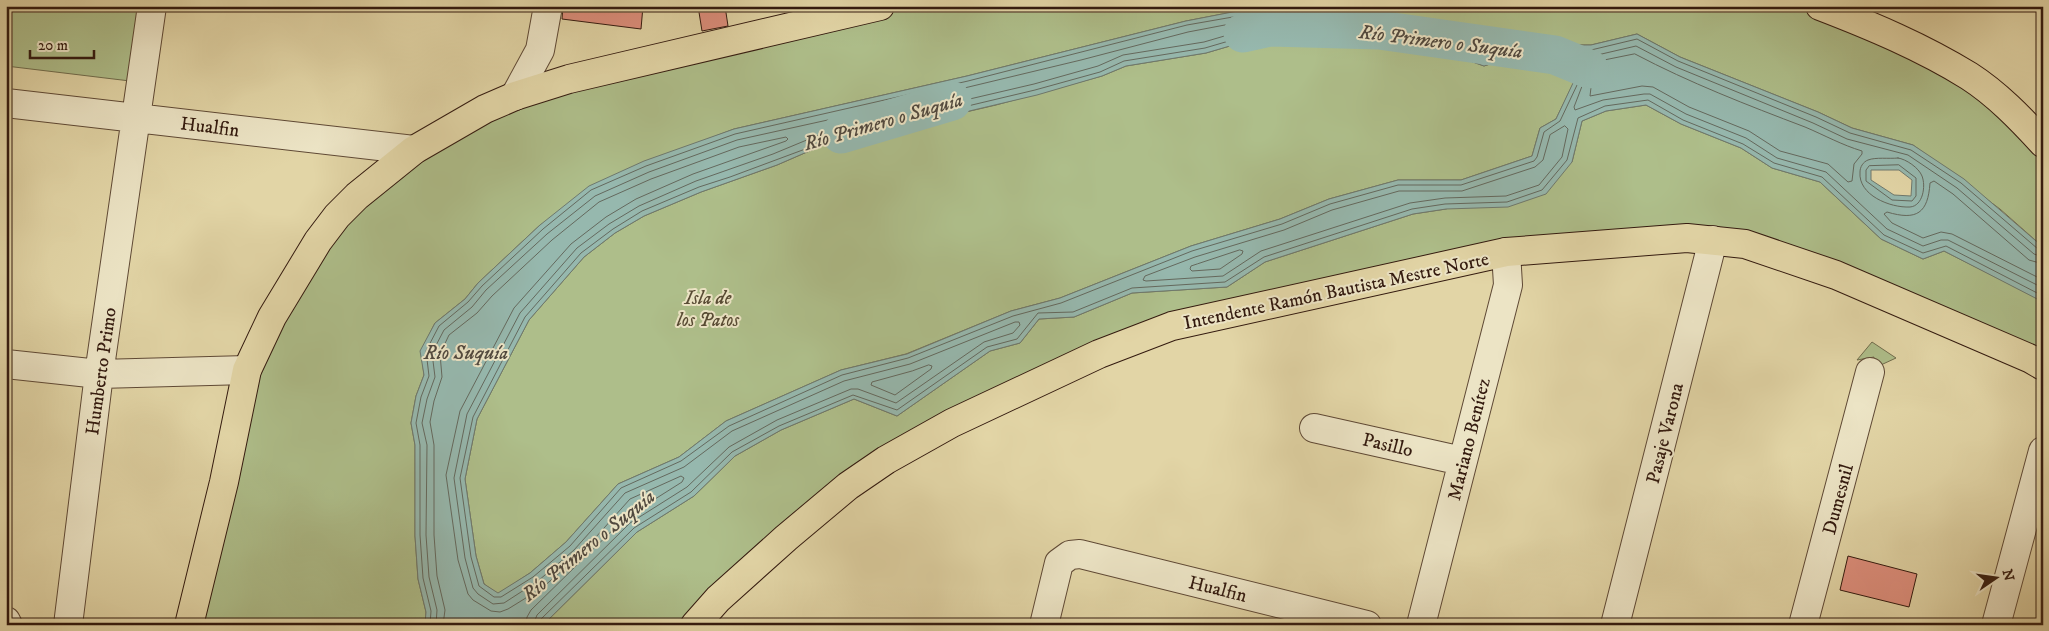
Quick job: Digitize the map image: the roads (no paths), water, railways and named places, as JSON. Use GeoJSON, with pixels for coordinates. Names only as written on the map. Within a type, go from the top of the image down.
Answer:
{"type":"FeatureCollection","features":[{"type":"Feature","properties":{"kind":"main road"},"geometry":{"type":"LineString","coordinates":[[189,625],[224,482],[246,370],[272,317],[323,235],[357,196],[414,150],[485,109],[515,96],[569,79],[880,6]]}},
{"type":"Feature","properties":{"kind":"main road"},"geometry":{"type":"LineString","coordinates":[[1820,6],[1869,15],[1904,40],[1970,77],[2000,100],[2043,142]]}},
{"type":"Feature","properties":{"kind":"main road","name":"Intendente Ramón Bautista Mestre Norte"},"geometry":{"type":"LineString","coordinates":[[695,625],[718,599],[786,538],[848,486],[886,460],[952,423],[1099,354],[1172,326],[1506,252],[1687,238],[1745,244],[1836,275],[2031,359],[2043,366]]}},
{"type":"Feature","properties":{"kind":"street","name":"Humberto Primo"},"geometry":{"type":"LineString","coordinates":[[68,625],[99,374],[152,6]]}},
{"type":"Feature","properties":{"kind":"street"},"geometry":{"type":"LineString","coordinates":[[515,96],[540,50],[548,6]]}},
{"type":"Feature","properties":{"kind":"street","name":"Hualfin"},"geometry":{"type":"LineString","coordinates":[[6,104],[136,117],[414,150]]}},
{"type":"Feature","properties":{"kind":"street","name":"Pasaje Varona"},"geometry":{"type":"LineString","coordinates":[[1615,625],[1713,240]]}},
{"type":"Feature","properties":{"kind":"street","name":"Mariano Benítez"},"geometry":{"type":"LineString","coordinates":[[1421,625],[1508,285],[1506,252]]}},
{"type":"Feature","properties":{"kind":"street"},"geometry":{"type":"LineString","coordinates":[[6,364],[99,374],[246,370]]}},
{"type":"Feature","properties":{"kind":"street","name":"Dumesnil"},"geometry":{"type":"LineString","coordinates":[[1803,625],[1870,372]]}},
{"type":"Feature","properties":{"kind":"street","name":"Pasillo"},"geometry":{"type":"LineString","coordinates":[[1314,428],[1462,461]]}},
{"type":"Feature","properties":{"kind":"street"},"geometry":{"type":"LineString","coordinates":[[1996,625],[2043,451]]}},
{"type":"Feature","properties":{"kind":"street","name":"Hualfin"},"geometry":{"type":"LineString","coordinates":[[1044,625],[1060,563],[1070,555],[1080,554],[1367,625]]}},
{"type":"Feature","properties":{"kind":"street"},"geometry":{"type":"LineString","coordinates":[[6,621],[8,625]]}},
{"type":"Feature","properties":{"kind":"water","name":"Río Suquía"},"geometry":{"type":"Polygon","coordinates":[[[1258,7],[1300,12],[1402,16],[1461,30],[1513,32],[1570,45],[1591,45],[1637,34],[1680,57],[1818,112],[1852,128],[1913,145],[1964,179],[2043,247],[2043,302],[1944,251],[1923,259],[1881,239],[1820,182],[1772,168],[1741,148],[1681,124],[1646,105],[1606,111],[1582,121],[1572,162],[1546,194],[1508,207],[1446,209],[1413,214],[1265,262],[1227,287],[1132,293],[1074,317],[1039,319],[1020,343],[990,351],[897,416],[854,399],[781,430],[735,456],[694,496],[637,532],[543,625],[425,625],[426,612],[418,579],[415,536],[415,445],[411,423],[416,396],[424,375],[420,351],[435,323],[465,299],[478,283],[540,225],[589,186],[644,161],[734,129],[967,76],[1186,21],[1258,7]],[[1328,23],[1293,28],[1266,39],[1240,43],[1206,53],[1126,66],[1102,76],[1037,95],[910,125],[896,113],[878,142],[851,140],[830,142],[777,165],[701,192],[644,216],[615,233],[584,257],[529,320],[477,419],[465,479],[476,556],[484,584],[498,593],[530,573],[566,542],[618,484],[679,457],[726,421],[841,370],[907,354],[1011,311],[1060,298],[1191,246],[1280,219],[1329,199],[1398,180],[1461,180],[1532,156],[1540,128],[1556,119],[1573,83],[1555,62],[1533,50],[1484,66],[1412,40],[1363,26],[1328,23]],[[1871,170],[1871,180],[1894,195],[1911,196],[1912,180],[1899,170],[1871,170]]]}},
{"type":"Feature","properties":{"kind":"waterway","name":"Río Primero o Suquía"},"geometry":{"type":"LineString","coordinates":[[1243,33],[1270,27],[1379,30],[1555,55],[1589,69]]}},
{"type":"Feature","properties":{"kind":"waterway","name":"Río Primero o Suquía"},"geometry":{"type":"LineString","coordinates":[[841,134],[952,101]]}},
{"type":"Feature","properties":{"kind":"park label","name":"Isla de los Patos"},"geometry":{"type":"Point","coordinates":[708,308]}}]}
